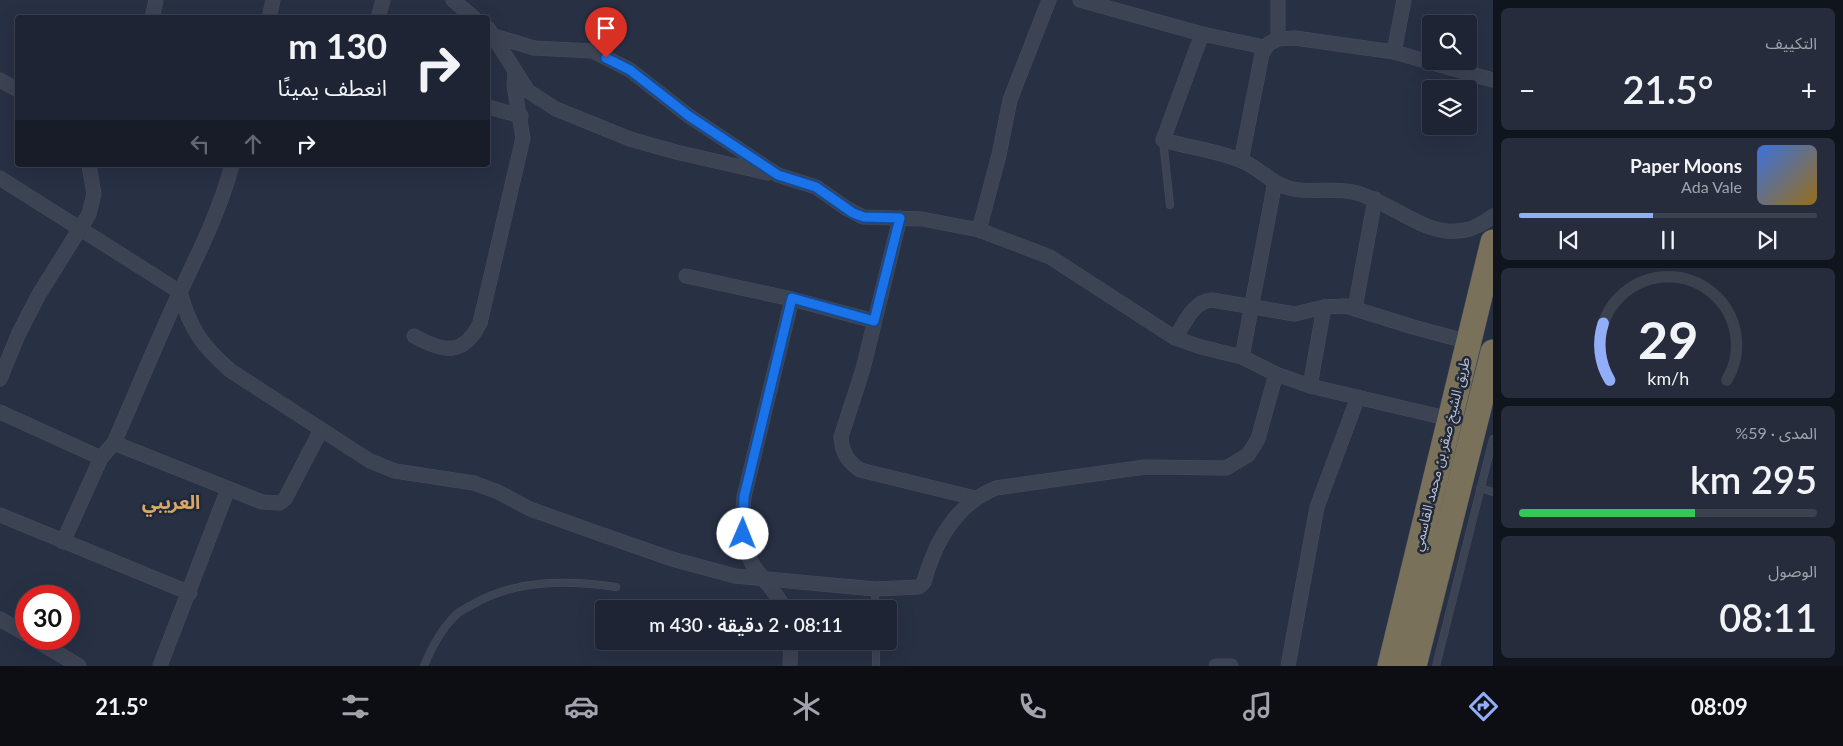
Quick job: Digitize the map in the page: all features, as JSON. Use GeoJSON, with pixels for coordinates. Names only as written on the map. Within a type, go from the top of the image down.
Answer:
{"type":"FeatureCollection","features":[{"type":"Feature","properties":{"kind":"highway","name":"طريق الشيخ صقر بن محمد القاسمي"},"geometry":{"type":"LineString","coordinates":[[1390,666],[1491,249]]}},
{"type":"Feature","properties":{"kind":"highway","name":"طريق الشيخ صقر بن محمد القاسمي"},"geometry":{"type":"LineString","coordinates":[[1414,666],[1493,352]]}},
{"type":"Feature","properties":{"kind":"street"},"geometry":{"type":"LineString","coordinates":[[153,15],[156,0]]}},
{"type":"Feature","properties":{"kind":"street"},"geometry":{"type":"LineString","coordinates":[[270,15],[273,0]]}},
{"type":"Feature","properties":{"kind":"street"},"geometry":{"type":"LineString","coordinates":[[379,15],[383,0]]}},
{"type":"Feature","properties":{"kind":"street"},"geometry":{"type":"LineString","coordinates":[[453,0],[470,15]]}},
{"type":"Feature","properties":{"kind":"street"},"geometry":{"type":"LineString","coordinates":[[979,230],[999,155],[1010,100],[1049,0]]}},
{"type":"Feature","properties":{"kind":"street"},"geometry":{"type":"LineString","coordinates":[[1080,0],[1202,34],[1264,47],[1278,39],[1295,38],[1394,52],[1493,80]]}},
{"type":"Feature","properties":{"kind":"street"},"geometry":{"type":"LineString","coordinates":[[1278,0],[1278,39]]}},
{"type":"Feature","properties":{"kind":"street"},"geometry":{"type":"LineString","coordinates":[[1394,52],[1404,0]]}},
{"type":"Feature","properties":{"kind":"street"},"geometry":{"type":"LineString","coordinates":[[491,32],[515,73],[528,90],[539,100],[595,126],[676,152],[778,175],[816,187],[853,213],[864,217],[922,219],[979,230],[1050,257],[1175,338],[1201,347],[1242,357],[1276,374],[1310,386],[1450,419]]}},
{"type":"Feature","properties":{"kind":"street"},"geometry":{"type":"LineString","coordinates":[[491,32],[534,48],[593,52],[630,70],[689,116],[778,175]]}},
{"type":"Feature","properties":{"kind":"street"},"geometry":{"type":"LineString","coordinates":[[1202,34],[1163,140],[1241,161],[1275,182],[1293,189],[1355,192],[1376,199],[1422,225],[1451,231],[1469,230],[1493,216]]}},
{"type":"Feature","properties":{"kind":"street"},"geometry":{"type":"LineString","coordinates":[[1241,161],[1264,47]]}},
{"type":"Feature","properties":{"kind":"street"},"geometry":{"type":"LineString","coordinates":[[414,336],[432,347],[449,349],[463,346],[473,338],[480,324],[522,146],[523,129],[514,85],[515,73]]}},
{"type":"Feature","properties":{"kind":"street"},"geometry":{"type":"LineString","coordinates":[[0,80],[15,88]]}},
{"type":"Feature","properties":{"kind":"street"},"geometry":{"type":"LineString","coordinates":[[490,108],[521,116]]}},
{"type":"Feature","properties":{"kind":"street"},"geometry":{"type":"LineString","coordinates":[[1,371],[38,296],[80,229],[93,202],[89,167]]}},
{"type":"Feature","properties":{"kind":"street"},"geometry":{"type":"LineString","coordinates":[[63,542],[101,458],[114,443],[180,292],[216,217],[231,167]]}},
{"type":"Feature","properties":{"kind":"street"},"geometry":{"type":"LineString","coordinates":[[0,178],[180,292],[186,317],[201,343],[214,356],[231,371],[370,461],[396,470],[474,483],[498,492],[530,509],[672,559],[735,576],[765,580],[913,589],[924,582],[941,537],[959,513],[975,498],[1008,485],[1145,467],[1226,468],[1248,455],[1258,439],[1276,374]]}},
{"type":"Feature","properties":{"kind":"street"},"geometry":{"type":"LineString","coordinates":[[1242,357],[1275,182]]}},
{"type":"Feature","properties":{"kind":"street"},"geometry":{"type":"LineString","coordinates":[[1355,308],[1376,199]]}},
{"type":"Feature","properties":{"kind":"street"},"geometry":{"type":"LineString","coordinates":[[900,218],[862,369],[841,437],[845,456],[860,470],[975,498]]}},
{"type":"Feature","properties":{"kind":"street"},"geometry":{"type":"LineString","coordinates":[[1469,230],[1491,249]]}},
{"type":"Feature","properties":{"kind":"street"},"geometry":{"type":"LineString","coordinates":[[686,276],[792,298],[874,321]]}},
{"type":"Feature","properties":{"kind":"street"},"geometry":{"type":"LineString","coordinates":[[779,600],[754,566],[746,550],[743,534],[744,506],[792,298]]}},
{"type":"Feature","properties":{"kind":"street"},"geometry":{"type":"LineString","coordinates":[[1175,338],[1194,308],[1202,302],[1212,300],[1295,314],[1324,307],[1355,308],[1413,328],[1469,342]]}},
{"type":"Feature","properties":{"kind":"street"},"geometry":{"type":"LineString","coordinates":[[1310,386],[1324,307]]}},
{"type":"Feature","properties":{"kind":"street"},"geometry":{"type":"LineString","coordinates":[[1288,666],[1317,507],[1358,397]]}},
{"type":"Feature","properties":{"kind":"street"},"geometry":{"type":"LineString","coordinates":[[0,412],[101,458]]}},
{"type":"Feature","properties":{"kind":"street"},"geometry":{"type":"LineString","coordinates":[[114,443],[262,502],[280,503],[285,499],[321,430]]}},
{"type":"Feature","properties":{"kind":"street"},"geometry":{"type":"LineString","coordinates":[[160,666],[190,593],[228,489]]}},
{"type":"Feature","properties":{"kind":"street"},"geometry":{"type":"LineString","coordinates":[[0,515],[190,593]]}},
{"type":"Feature","properties":{"kind":"street"},"geometry":{"type":"LineString","coordinates":[[0,619],[15,628]]}},
{"type":"Feature","properties":{"kind":"street"},"geometry":{"type":"LineString","coordinates":[[52,650],[79,666]]}},
{"type":"Feature","properties":{"kind":"street"},"geometry":{"type":"LineString","coordinates":[[790,666],[791,650]]}},
{"type":"Feature","properties":{"kind":"street"},"geometry":{"type":"LineString","coordinates":[[1216,666],[1230,666]]}},
{"type":"Feature","properties":{"kind":"lane"},"geometry":{"type":"LineString","coordinates":[[1163,140],[1170,205]]}},
{"type":"Feature","properties":{"kind":"lane"},"geometry":{"type":"LineString","coordinates":[[1436,666],[1493,439]]}},
{"type":"Feature","properties":{"kind":"lane"},"geometry":{"type":"LineString","coordinates":[[1480,488],[1493,492]]}},
{"type":"Feature","properties":{"kind":"lane"},"geometry":{"type":"LineString","coordinates":[[424,666],[440,635],[455,616],[481,599],[504,590],[544,582],[587,582],[616,587]]}},
{"type":"Feature","properties":{"kind":"lane"},"geometry":{"type":"LineString","coordinates":[[875,588],[875,600]]}},
{"type":"Feature","properties":{"kind":"lane"},"geometry":{"type":"LineString","coordinates":[[876,650],[876,666]]}},
{"type":"Feature","properties":{"kind":"district","name":"العريبي"},"geometry":{"type":"Point","coordinates":[171,502]}},
{"type":"Feature","properties":{"kind":"route"},"geometry":{"type":"LineString","coordinates":[[606,58],[630,70],[689,116],[778,175],[816,187],[853,213],[864,217],[900,218],[874,321],[792,298],[744,497],[743,534]]}}]}
